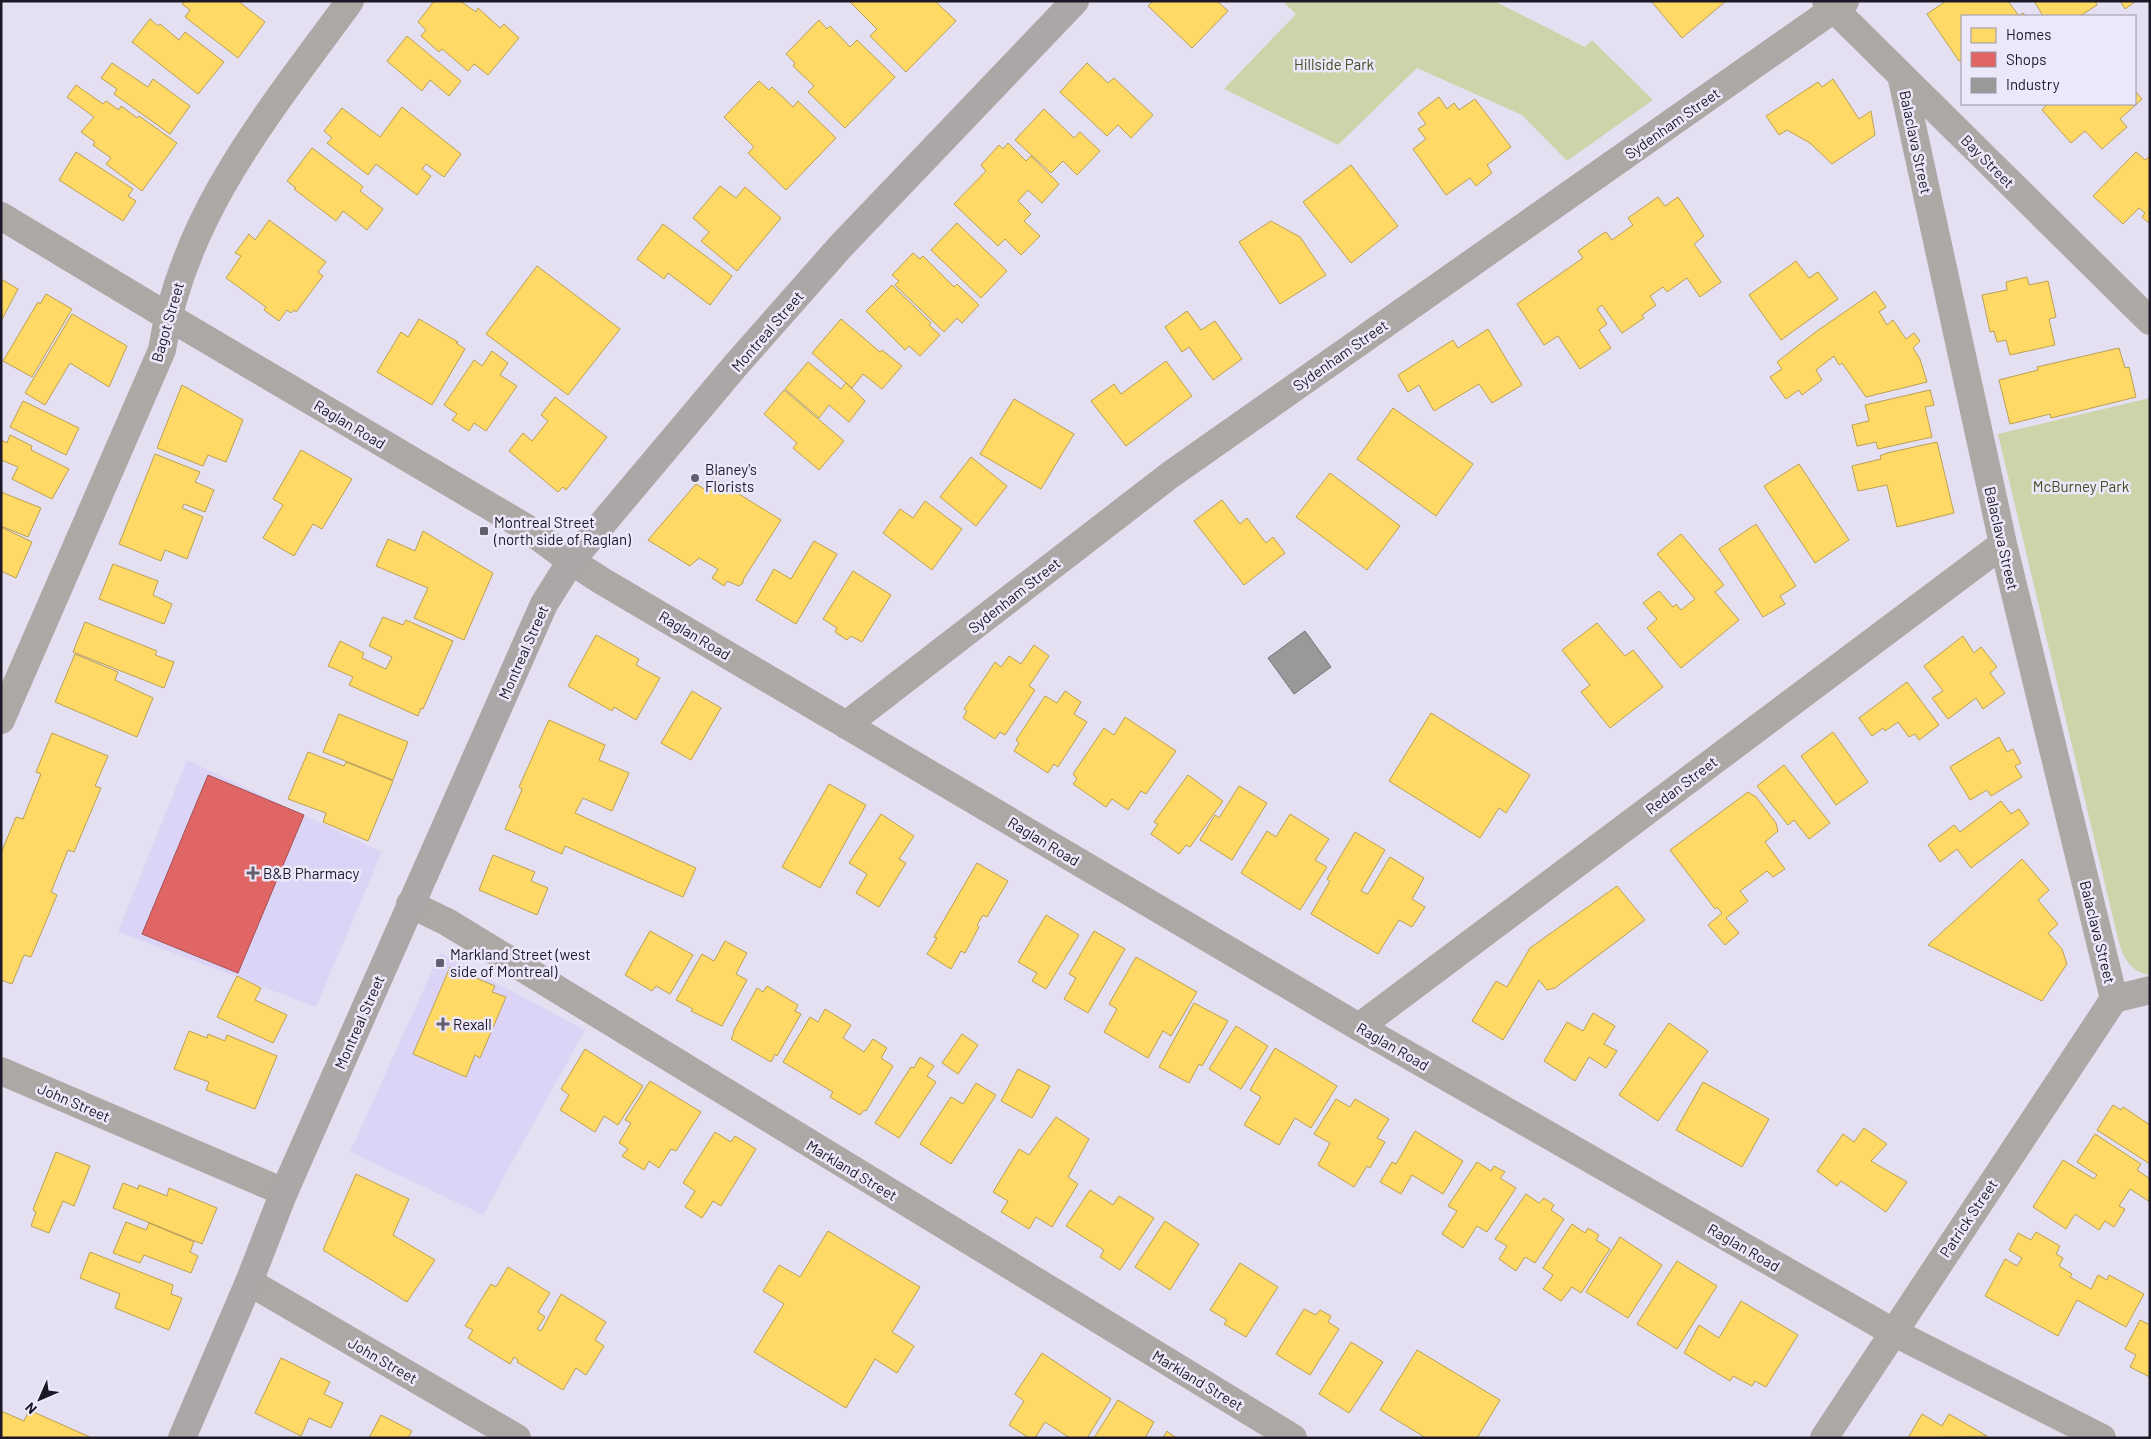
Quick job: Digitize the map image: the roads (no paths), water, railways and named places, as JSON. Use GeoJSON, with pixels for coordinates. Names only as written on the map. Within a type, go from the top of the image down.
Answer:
{"type":"FeatureCollection","features":[{"type":"Feature","properties":{"kind":"main road","name":"Montreal Street"},"geometry":{"type":"LineString","coordinates":[[182,1438],[249,1282],[284,1192],[544,604],[571,561],[735,366],[840,247],[1075,1]]}},
{"type":"Feature","properties":{"kind":"street","name":"Bagot Street"},"geometry":{"type":"LineString","coordinates":[[1,720],[162,350],[167,316],[177,284],[211,202],[253,133],[350,1]]}},
{"type":"Feature","properties":{"kind":"street","name":"Bay Street"},"geometry":{"type":"LineString","coordinates":[[1835,4],[1901,75],[2150,321]]}},
{"type":"Feature","properties":{"kind":"street","name":"Sydenham Street"},"geometry":{"type":"LineString","coordinates":[[846,725],[1170,475],[1835,4]]}},
{"type":"Feature","properties":{"kind":"street","name":"Balaclava Street"},"geometry":{"type":"LineString","coordinates":[[1901,75],[2003,544],[2114,999]]}},
{"type":"Feature","properties":{"kind":"street","name":"Raglan Road"},"geometry":{"type":"LineString","coordinates":[[1,216],[525,527],[571,561],[1359,1027],[1893,1332],[2102,1438]]}},
{"type":"Feature","properties":{"kind":"street","name":"Redan Street"},"geometry":{"type":"LineString","coordinates":[[1359,1027],[2003,544]]}},
{"type":"Feature","properties":{"kind":"street","name":"Markland Street"},"geometry":{"type":"LineString","coordinates":[[410,904],[447,922],[1293,1438]]}},
{"type":"Feature","properties":{"kind":"street"},"geometry":{"type":"LineString","coordinates":[[2114,999],[2150,990]]}},
{"type":"Feature","properties":{"kind":"street","name":"Patrick Street"},"geometry":{"type":"LineString","coordinates":[[1824,1438],[2114,999]]}},
{"type":"Feature","properties":{"kind":"street","name":"John Street"},"geometry":{"type":"LineString","coordinates":[[1,1071],[284,1192]]}},
{"type":"Feature","properties":{"kind":"street","name":"John Street"},"geometry":{"type":"LineString","coordinates":[[249,1282],[517,1438]]}},
{"type":"Feature","properties":{"kind":"place","name":"Blaney's Florists"},"geometry":{"type":"Point","coordinates":[695,478]}},
{"type":"Feature","properties":{"kind":"place","name":"Montreal Street (north side of Raglan)"},"geometry":{"type":"Point","coordinates":[484,531]}},
{"type":"Feature","properties":{"kind":"place","name":"B&B Pharmacy"},"geometry":{"type":"Point","coordinates":[253,873]}},
{"type":"Feature","properties":{"kind":"place","name":"Markland Street (west side of Montreal)"},"geometry":{"type":"Point","coordinates":[440,963]}},
{"type":"Feature","properties":{"kind":"place","name":"Rexall"},"geometry":{"type":"Point","coordinates":[443,1024]}},
{"type":"Feature","properties":{"kind":"park label","name":"Hillside Park"},"geometry":{"type":"Point","coordinates":[1334,64]}},
{"type":"Feature","properties":{"kind":"park label","name":"McBurney Park"},"geometry":{"type":"Point","coordinates":[2081,486]}}]}
